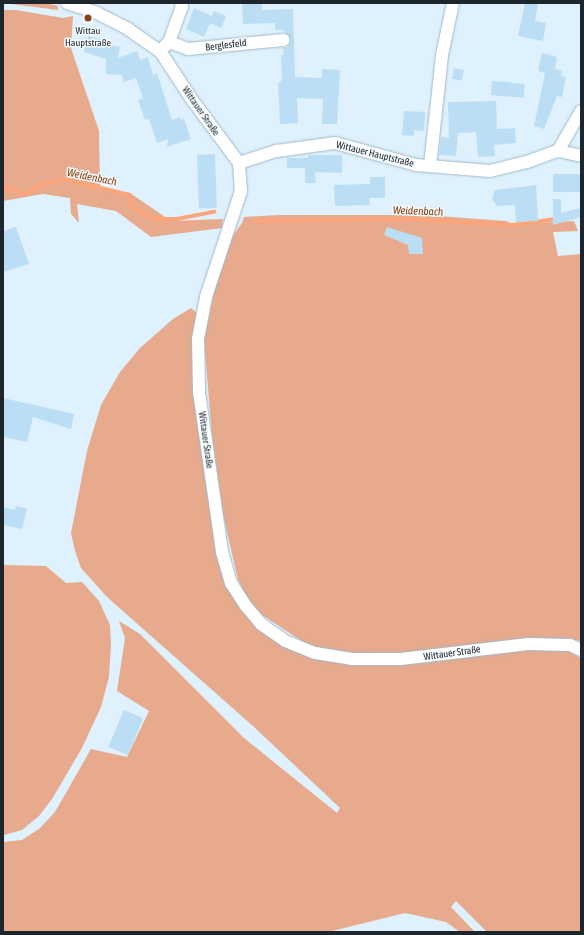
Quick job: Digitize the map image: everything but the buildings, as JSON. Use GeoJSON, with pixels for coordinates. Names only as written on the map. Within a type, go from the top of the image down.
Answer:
{"type":"FeatureCollection","features":[{"type":"Feature","properties":{"kind":"street","name":"Wittauer Straße"},"geometry":{"type":"LineString","coordinates":[[67,3],[97,13],[165,46],[239,163],[242,191],[206,296],[199,346],[200,392],[222,552],[231,583],[246,606],[261,624],[285,641],[315,653],[351,659],[401,659],[528,644],[570,645],[581,650]]}},
{"type":"Feature","properties":{"kind":"street"},"geometry":{"type":"LineString","coordinates":[[165,46],[182,7],[181,3]]}},
{"type":"Feature","properties":{"kind":"street"},"geometry":{"type":"LineString","coordinates":[[430,166],[442,54],[453,3]]}},
{"type":"Feature","properties":{"kind":"street","name":"Berglesfeld"},"geometry":{"type":"LineString","coordinates":[[165,46],[188,49],[284,40]]}},
{"type":"Feature","properties":{"kind":"street"},"geometry":{"type":"LineString","coordinates":[[581,111],[558,151],[581,156]]}},
{"type":"Feature","properties":{"kind":"street","name":"Wittauer Hauptstraße"},"geometry":{"type":"LineString","coordinates":[[239,163],[277,151],[335,143],[416,165],[490,171],[527,162],[558,151]]}},
{"type":"Feature","properties":{"kind":"shaded area"},"geometry":{"type":"Polygon","coordinates":[[[3,3],[46,3],[58,6],[58,10],[3,3]]]}},
{"type":"Feature","properties":{"kind":"shaded area"},"geometry":{"type":"Polygon","coordinates":[[[3,10],[16,10],[63,18],[73,16],[71,48],[99,131],[100,187],[130,193],[171,221],[223,219],[222,228],[151,237],[116,211],[77,204],[79,223],[71,214],[70,198],[43,194],[3,201],[3,10]]]}},
{"type":"Feature","properties":{"kind":"shaded area"},"geometry":{"type":"Polygon","coordinates":[[[278,215],[424,215],[506,221],[513,224],[574,221],[578,231],[553,232],[558,256],[581,254],[581,642],[577,640],[571,653],[581,658],[581,932],[487,932],[456,901],[451,907],[475,932],[460,932],[446,922],[405,913],[328,932],[3,932],[3,842],[22,840],[39,829],[55,812],[91,749],[127,757],[149,711],[117,691],[125,638],[119,621],[140,634],[244,738],[337,813],[340,808],[254,727],[107,597],[81,568],[75,551],[71,533],[87,451],[101,405],[120,372],[140,348],[173,319],[191,308],[197,313],[226,579],[290,649],[321,660],[354,665],[410,664],[401,653],[343,657],[317,651],[259,613],[248,599],[238,580],[223,514],[212,435],[204,340],[217,278],[231,238],[242,223],[244,217],[278,215]]]}},
{"type":"Feature","properties":{"kind":"shaded area"},"geometry":{"type":"Polygon","coordinates":[[[3,565],[46,566],[66,583],[82,582],[99,601],[110,625],[111,643],[109,677],[101,707],[82,748],[52,799],[39,816],[22,830],[4,835],[3,565]]]}},
{"type":"Feature","properties":{"kind":"waterway","name":"Weidenbach"},"geometry":{"type":"LineString","coordinates":[[3,190],[10,188],[26,194],[40,186],[64,179],[130,195],[132,206],[153,219],[177,219],[214,212]]}},
{"type":"Feature","properties":{"kind":"waterway","name":"Weidenbach"},"geometry":{"type":"LineString","coordinates":[[254,221],[411,219],[513,225],[556,219]]}},
{"type":"Feature","properties":{"kind":"place","name":"Wittau Hauptstraße"},"geometry":{"type":"Point","coordinates":[88,18]}}]}
